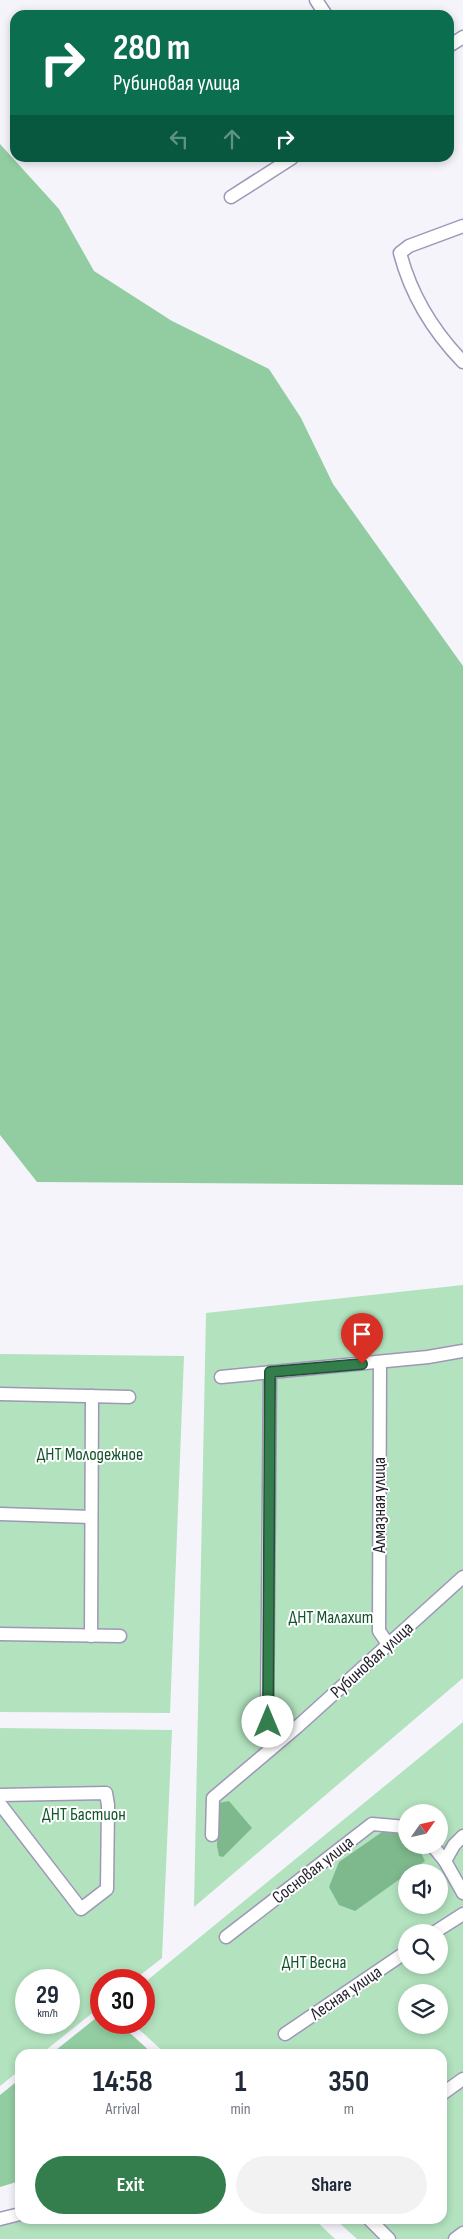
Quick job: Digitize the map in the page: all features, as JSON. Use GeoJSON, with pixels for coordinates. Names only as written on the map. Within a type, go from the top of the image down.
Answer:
{"type":"FeatureCollection","features":[{"type":"Feature","properties":{"kind":"street"},"geometry":{"type":"LineString","coordinates":[[231,198],[286,162]]}},
{"type":"Feature","properties":{"kind":"street"},"geometry":{"type":"LineString","coordinates":[[463,226],[409,246],[400,253],[405,274],[425,315],[463,362]]}},
{"type":"Feature","properties":{"kind":"street"},"geometry":{"type":"LineString","coordinates":[[221,1377],[380,1362],[463,1351]]}},
{"type":"Feature","properties":{"kind":"street","name":"Алмазная улица"},"geometry":{"type":"LineString","coordinates":[[380,1362],[379,1632],[388,1644]]}},
{"type":"Feature","properties":{"kind":"street"},"geometry":{"type":"LineString","coordinates":[[270,1372],[268,1722],[280,1741]]}},
{"type":"Feature","properties":{"kind":"street"},"geometry":{"type":"LineString","coordinates":[[0,1394],[129,1397]]}},
{"type":"Feature","properties":{"kind":"street"},"geometry":{"type":"LineString","coordinates":[[91,1636],[92,1396]]}},
{"type":"Feature","properties":{"kind":"street"},"geometry":{"type":"LineString","coordinates":[[0,1514],[91,1517]]}},
{"type":"Feature","properties":{"kind":"street","name":"Рубиновая улица"},"geometry":{"type":"LineString","coordinates":[[212,1835],[213,1798],[280,1741],[463,1577]]}},
{"type":"Feature","properties":{"kind":"street"},"geometry":{"type":"LineString","coordinates":[[0,1634],[120,1636]]}},
{"type":"Feature","properties":{"kind":"street"},"geometry":{"type":"LineString","coordinates":[[0,1795],[106,1793],[108,1805],[107,1888],[81,1909],[0,1804]]}},
{"type":"Feature","properties":{"kind":"street","name":"Сосновая улица"},"geometry":{"type":"LineString","coordinates":[[226,1937],[372,1824],[398,1826]]}},
{"type":"Feature","properties":{"kind":"street"},"geometry":{"type":"LineString","coordinates":[[445,1861],[454,1845],[463,1836]]}},
{"type":"Feature","properties":{"kind":"street"},"geometry":{"type":"LineString","coordinates":[[439,1854],[463,1893]]}},
{"type":"Feature","properties":{"kind":"street"},"geometry":{"type":"LineString","coordinates":[[448,1924],[463,1914]]}},
{"type":"Feature","properties":{"kind":"street","name":"Лесная улица"},"geometry":{"type":"LineString","coordinates":[[285,2034],[398,1957]]}},
{"type":"Feature","properties":{"kind":"street"},"geometry":{"type":"LineString","coordinates":[[447,2090],[463,2079]]}},
{"type":"Feature","properties":{"kind":"street"},"geometry":{"type":"LineString","coordinates":[[0,2219],[15,2215]]}},
{"type":"Feature","properties":{"kind":"street"},"geometry":{"type":"LineString","coordinates":[[374,2224],[389,2239]]}},
{"type":"Feature","properties":{"kind":"street"},"geometry":{"type":"LineString","coordinates":[[455,2239],[463,2233]]}},
{"type":"Feature","properties":{"kind":"green space","name":"ДНТ Малахит"},"geometry":{"type":"Polygon","coordinates":[[[463,1285],[463,1678],[194,1907],[206,1313],[463,1285]]]}},
{"type":"Feature","properties":{"kind":"green space","name":"ДНТ Молодежное"},"geometry":{"type":"Polygon","coordinates":[[[0,1354],[184,1356],[170,1713],[0,1712],[0,1354]]]}},
{"type":"Feature","properties":{"kind":"green space","name":"ДНТ Весна"},"geometry":{"type":"Polygon","coordinates":[[[463,1722],[463,2239],[357,2239],[340,2224],[447,2224],[447,2049],[161,2049],[144,2034],[155,2034],[155,1974],[463,1722]]]}},
{"type":"Feature","properties":{"kind":"green space","name":"ДНТ Бастион"},"geometry":{"type":"Polygon","coordinates":[[[0,1728],[172,1730],[162,1958],[148,1969],[90,1969],[90,2015],[80,2023],[80,1969],[15,1969],[15,2034],[66,2034],[47,2049],[15,2049],[15,2074],[0,2086],[0,1728]]]}},
{"type":"Feature","properties":{"kind":"green space"},"geometry":{"type":"Polygon","coordinates":[[[0,2216],[15,2218],[15,2224],[319,2224],[335,2239],[0,2239],[0,2216]]]}},
{"type":"Feature","properties":{"kind":"shaded area"},"geometry":{"type":"Polygon","coordinates":[[[0,144],[10,155],[10,162],[16,162],[59,209],[94,271],[172,321],[269,369],[301,418],[333,484],[463,666],[463,1185],[37,1182],[0,1135],[0,144]]]}},
{"type":"Feature","properties":{"kind":"shaded area"},"geometry":{"type":"Polygon","coordinates":[[[229,1801],[252,1828],[223,1857],[219,1856],[217,1846],[219,1803],[229,1801]]]}},
{"type":"Feature","properties":{"kind":"shaded area"},"geometry":{"type":"Polygon","coordinates":[[[385,1830],[398,1831],[398,1854],[422,1854],[425,1861],[421,1864],[398,1864],[398,1880],[355,1911],[339,1905],[329,1887],[339,1862],[385,1830]]]}},
{"type":"Feature","properties":{"kind":"shaded area"},"geometry":{"type":"Polygon","coordinates":[[[90,2023],[90,2034],[131,2034],[148,2049],[57,2049],[76,2034],[80,2034],[80,2031],[90,2023]]]}},
{"type":"Feature","properties":{"kind":"shaded area"},"geometry":{"type":"Polygon","coordinates":[[[15,2083],[15,2182],[0,2187],[0,2095],[15,2083]]]}},
{"type":"Feature","properties":{"kind":"route"},"geometry":{"type":"LineString","coordinates":[[268,1722],[270,1372],[362,1364]]}}]}
